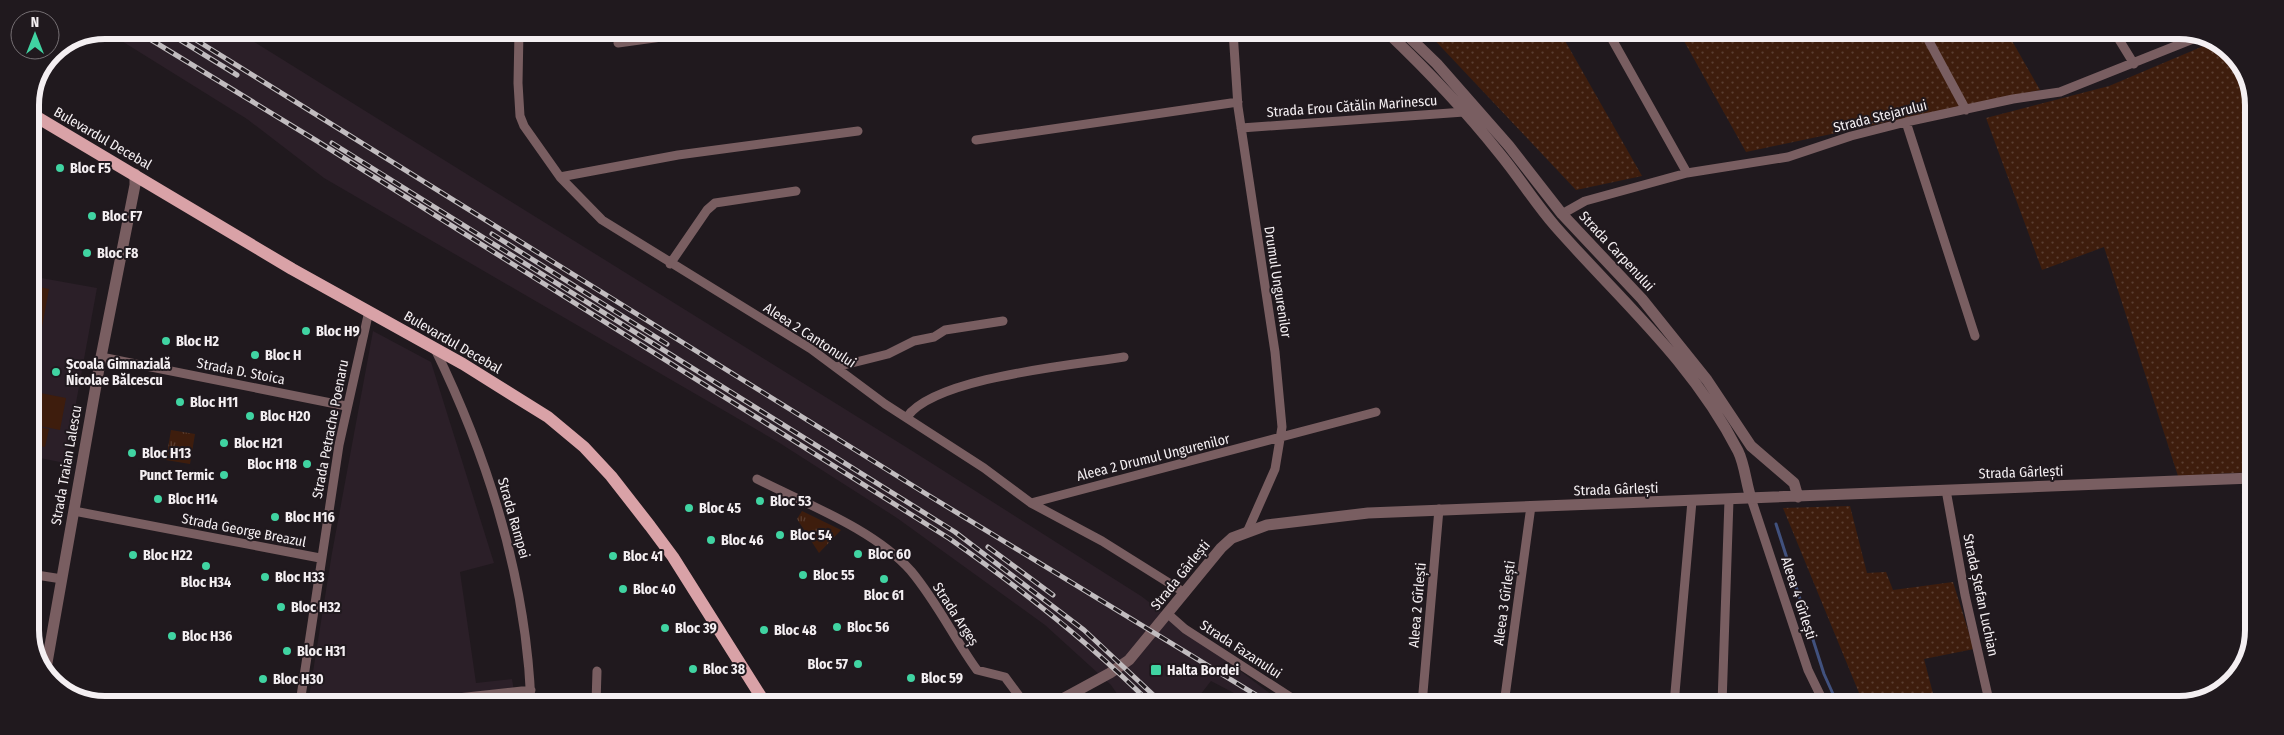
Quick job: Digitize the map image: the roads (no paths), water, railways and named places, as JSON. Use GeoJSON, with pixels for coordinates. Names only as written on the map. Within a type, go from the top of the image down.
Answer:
{"type":"FeatureCollection","features":[{"type":"Feature","properties":{"kind":"main road","name":"Bulevardul Decebal"},"geometry":{"type":"LineString","coordinates":[[39,118],[292,269],[464,364],[548,418],[584,447],[611,476],[673,557],[761,696]]}},
{"type":"Feature","properties":{"kind":"street","name":"Aleea 2 Cantonului"},"geometry":{"type":"LineString","coordinates":[[519,39],[520,116],[533,141],[560,177],[602,220],[836,367],[1031,503],[1102,541],[1185,593]]}},
{"type":"Feature","properties":{"kind":"street"},"geometry":{"type":"LineString","coordinates":[[618,43],[647,39]]}},
{"type":"Feature","properties":{"kind":"street","name":"Drumul Ungurenilor"},"geometry":{"type":"LineString","coordinates":[[1234,39],[1238,102],[1280,392],[1281,438],[1275,469],[1248,530]]}},
{"type":"Feature","properties":{"kind":"street","name":"Strada Carpenului"},"geometry":{"type":"LineString","coordinates":[[1395,39],[1429,71],[1499,153],[1553,224],[1593,269],[1632,306],[1699,386],[1739,453],[1751,498]]}},
{"type":"Feature","properties":{"kind":"street","name":"Strada Carpenului"},"geometry":{"type":"LineString","coordinates":[[1411,39],[1438,64],[1562,214],[1642,299],[1707,380],[1752,446],[1794,483],[1798,497]]}},
{"type":"Feature","properties":{"kind":"street"},"geometry":{"type":"LineString","coordinates":[[1612,39],[1687,173]]}},
{"type":"Feature","properties":{"kind":"street"},"geometry":{"type":"LineString","coordinates":[[1928,39],[1966,110]]}},
{"type":"Feature","properties":{"kind":"street"},"geometry":{"type":"LineString","coordinates":[[2119,39],[2134,64]]}},
{"type":"Feature","properties":{"kind":"street","name":"Strada Stejarului"},"geometry":{"type":"LineString","coordinates":[[1562,214],[1585,201],[1687,173],[1788,157],[1851,136],[1906,122],[2060,92],[2192,40]]}},
{"type":"Feature","properties":{"kind":"street"},"geometry":{"type":"LineString","coordinates":[[976,140],[1238,102]]}},
{"type":"Feature","properties":{"kind":"street","name":"Strada Erou Cătălin Marinescu"},"geometry":{"type":"LineString","coordinates":[[1242,128],[1464,112]]}},
{"type":"Feature","properties":{"kind":"street"},"geometry":{"type":"LineString","coordinates":[[1906,122],[1975,336]]}},
{"type":"Feature","properties":{"kind":"street"},"geometry":{"type":"LineString","coordinates":[[560,177],[678,155],[858,131]]}},
{"type":"Feature","properties":{"kind":"street","name":"Strada Traian Lalescu"},"geometry":{"type":"LineString","coordinates":[[47,662],[101,357],[135,185],[135,174]]}},
{"type":"Feature","properties":{"kind":"street"},"geometry":{"type":"LineString","coordinates":[[670,264],[707,210],[715,203],[796,192]]}},
{"type":"Feature","properties":{"kind":"street","name":"Strada Petrache Poenaru"},"geometry":{"type":"LineString","coordinates":[[301,696],[320,558],[346,406],[369,311]]}},
{"type":"Feature","properties":{"kind":"street"},"geometry":{"type":"LineString","coordinates":[[836,367],[888,354],[914,341],[934,337],[945,330],[1003,321]]}},
{"type":"Feature","properties":{"kind":"street","name":"Strada Rampei"},"geometry":{"type":"LineString","coordinates":[[435,349],[463,407],[497,504],[514,567],[525,634],[531,696]]}},
{"type":"Feature","properties":{"kind":"street","name":"Strada D. Stoica"},"geometry":{"type":"LineString","coordinates":[[101,357],[346,406]]}},
{"type":"Feature","properties":{"kind":"street"},"geometry":{"type":"LineString","coordinates":[[907,417],[914,408],[962,386],[987,379],[1124,357]]}},
{"type":"Feature","properties":{"kind":"street","name":"Aleea 2 Drumul Ungurenilor"},"geometry":{"type":"LineString","coordinates":[[1031,503],[1376,412]]}},
{"type":"Feature","properties":{"kind":"street","name":"Strada Gârlești"},"geometry":{"type":"LineString","coordinates":[[1068,696],[1124,665],[1221,548],[1232,538],[1248,530],[1267,525],[1368,513],[1439,509],[1729,500],[2245,478]]}},
{"type":"Feature","properties":{"kind":"street","name":"Strada Argeș"},"geometry":{"type":"LineString","coordinates":[[757,479],[853,528],[894,556],[910,571],[937,604],[963,651],[977,670],[1005,677],[1019,696]]}},
{"type":"Feature","properties":{"kind":"street","name":"Strada Ștefan Luchian"},"geometry":{"type":"LineString","coordinates":[[1946,490],[1965,595],[1988,696]]}},
{"type":"Feature","properties":{"kind":"street","name":"Aleea 4 Gîrlești"},"geometry":{"type":"LineString","coordinates":[[1751,498],[1808,670],[1821,696]]}},
{"type":"Feature","properties":{"kind":"street"},"geometry":{"type":"LineString","coordinates":[[1722,696],[1729,500]]}},
{"type":"Feature","properties":{"kind":"street"},"geometry":{"type":"LineString","coordinates":[[1675,696],[1692,501]]}},
{"type":"Feature","properties":{"kind":"street","name":"Aleea 3 Gîrlești"},"geometry":{"type":"LineString","coordinates":[[1505,696],[1531,506]]}},
{"type":"Feature","properties":{"kind":"street","name":"Aleea 2 Gîrlești"},"geometry":{"type":"LineString","coordinates":[[1423,696],[1439,509]]}},
{"type":"Feature","properties":{"kind":"street","name":"Strada George Breazul"},"geometry":{"type":"LineString","coordinates":[[74,511],[320,558]]}},
{"type":"Feature","properties":{"kind":"street"},"geometry":{"type":"LineString","coordinates":[[39,575],[62,579]]}},
{"type":"Feature","properties":{"kind":"street","name":"Strada Fazanului"},"geometry":{"type":"LineString","coordinates":[[1168,614],[1186,629],[1289,696]]}},
{"type":"Feature","properties":{"kind":"street"},"geometry":{"type":"LineString","coordinates":[[596,696],[597,671]]}},
{"type":"Feature","properties":{"kind":"street"},"geometry":{"type":"LineString","coordinates":[[476,696],[531,690]]}},
{"type":"Feature","properties":{"kind":"waterway"},"geometry":{"type":"LineString","coordinates":[[1776,524],[1824,674],[1834,696]]}},
{"type":"Feature","properties":{"kind":"railway"},"geometry":{"type":"LineString","coordinates":[[150,39],[317,141],[950,539],[1054,617],[1143,696]]}},
{"type":"Feature","properties":{"kind":"railway"},"geometry":{"type":"LineString","coordinates":[[179,39],[237,75]]}},
{"type":"Feature","properties":{"kind":"railway"},"geometry":{"type":"LineString","coordinates":[[194,39],[923,492],[1258,696]]}},
{"type":"Feature","properties":{"kind":"railway"},"geometry":{"type":"LineString","coordinates":[[332,143],[955,532],[1084,630],[1154,696]]}},
{"type":"Feature","properties":{"kind":"railway"},"geometry":{"type":"LineString","coordinates":[[492,234],[667,344]]}},
{"type":"Feature","properties":{"kind":"railway"},"geometry":{"type":"LineString","coordinates":[[988,547],[1053,595]]}},
{"type":"Feature","properties":{"kind":"place","name":"Bloc F5"},"geometry":{"type":"Point","coordinates":[60,168]}},
{"type":"Feature","properties":{"kind":"place","name":"Bloc F7"},"geometry":{"type":"Point","coordinates":[92,216]}},
{"type":"Feature","properties":{"kind":"place","name":"Bloc F8"},"geometry":{"type":"Point","coordinates":[87,253]}},
{"type":"Feature","properties":{"kind":"place","name":"Bloc H9"},"geometry":{"type":"Point","coordinates":[306,331]}},
{"type":"Feature","properties":{"kind":"place","name":"Bloc H2"},"geometry":{"type":"Point","coordinates":[166,341]}},
{"type":"Feature","properties":{"kind":"place","name":"Bloc H"},"geometry":{"type":"Point","coordinates":[255,355]}},
{"type":"Feature","properties":{"kind":"place","name":"Școala Gimnazială Nicolae Bălcescu"},"geometry":{"type":"Point","coordinates":[56,372]}},
{"type":"Feature","properties":{"kind":"place","name":"Bloc H11"},"geometry":{"type":"Point","coordinates":[180,402]}},
{"type":"Feature","properties":{"kind":"place","name":"Bloc H20"},"geometry":{"type":"Point","coordinates":[250,416]}},
{"type":"Feature","properties":{"kind":"place","name":"Bloc H21"},"geometry":{"type":"Point","coordinates":[224,443]}},
{"type":"Feature","properties":{"kind":"place","name":"Bloc H13"},"geometry":{"type":"Point","coordinates":[132,453]}},
{"type":"Feature","properties":{"kind":"place","name":"Bloc H18"},"geometry":{"type":"Point","coordinates":[307,464]}},
{"type":"Feature","properties":{"kind":"place","name":"Punct Termic"},"geometry":{"type":"Point","coordinates":[224,475]}},
{"type":"Feature","properties":{"kind":"place","name":"Bloc H14"},"geometry":{"type":"Point","coordinates":[158,499]}},
{"type":"Feature","properties":{"kind":"place","name":"Bloc 53"},"geometry":{"type":"Point","coordinates":[760,501]}},
{"type":"Feature","properties":{"kind":"place","name":"Bloc 45"},"geometry":{"type":"Point","coordinates":[689,508]}},
{"type":"Feature","properties":{"kind":"place","name":"Bloc H16"},"geometry":{"type":"Point","coordinates":[275,517]}},
{"type":"Feature","properties":{"kind":"place","name":"Bloc 54"},"geometry":{"type":"Point","coordinates":[780,535]}},
{"type":"Feature","properties":{"kind":"place","name":"Bloc 46"},"geometry":{"type":"Point","coordinates":[711,540]}},
{"type":"Feature","properties":{"kind":"place","name":"Bloc 60"},"geometry":{"type":"Point","coordinates":[858,554]}},
{"type":"Feature","properties":{"kind":"place","name":"Bloc H22"},"geometry":{"type":"Point","coordinates":[133,555]}},
{"type":"Feature","properties":{"kind":"place","name":"Bloc 41"},"geometry":{"type":"Point","coordinates":[613,556]}},
{"type":"Feature","properties":{"kind":"place","name":"Bloc H34"},"geometry":{"type":"Point","coordinates":[206,566]}},
{"type":"Feature","properties":{"kind":"place","name":"Bloc 55"},"geometry":{"type":"Point","coordinates":[803,575]}},
{"type":"Feature","properties":{"kind":"place","name":"Bloc H33"},"geometry":{"type":"Point","coordinates":[265,577]}},
{"type":"Feature","properties":{"kind":"place","name":"Bloc 61"},"geometry":{"type":"Point","coordinates":[884,579]}},
{"type":"Feature","properties":{"kind":"place","name":"Bloc 40"},"geometry":{"type":"Point","coordinates":[623,589]}},
{"type":"Feature","properties":{"kind":"place","name":"Bloc H32"},"geometry":{"type":"Point","coordinates":[281,607]}},
{"type":"Feature","properties":{"kind":"place","name":"Bloc 56"},"geometry":{"type":"Point","coordinates":[837,627]}},
{"type":"Feature","properties":{"kind":"place","name":"Bloc 39"},"geometry":{"type":"Point","coordinates":[665,628]}},
{"type":"Feature","properties":{"kind":"place","name":"Bloc 48"},"geometry":{"type":"Point","coordinates":[764,630]}},
{"type":"Feature","properties":{"kind":"place","name":"Bloc H36"},"geometry":{"type":"Point","coordinates":[172,636]}},
{"type":"Feature","properties":{"kind":"place","name":"Bloc H31"},"geometry":{"type":"Point","coordinates":[287,651]}},
{"type":"Feature","properties":{"kind":"place","name":"Bloc 57"},"geometry":{"type":"Point","coordinates":[858,664]}},
{"type":"Feature","properties":{"kind":"place","name":"Bloc 38"},"geometry":{"type":"Point","coordinates":[693,669]}},
{"type":"Feature","properties":{"kind":"place","name":"Halta Bordei"},"geometry":{"type":"Point","coordinates":[1156,670]}},
{"type":"Feature","properties":{"kind":"place","name":"Bloc 59"},"geometry":{"type":"Point","coordinates":[911,678]}},
{"type":"Feature","properties":{"kind":"place","name":"Bloc H30"},"geometry":{"type":"Point","coordinates":[263,679]}}]}
